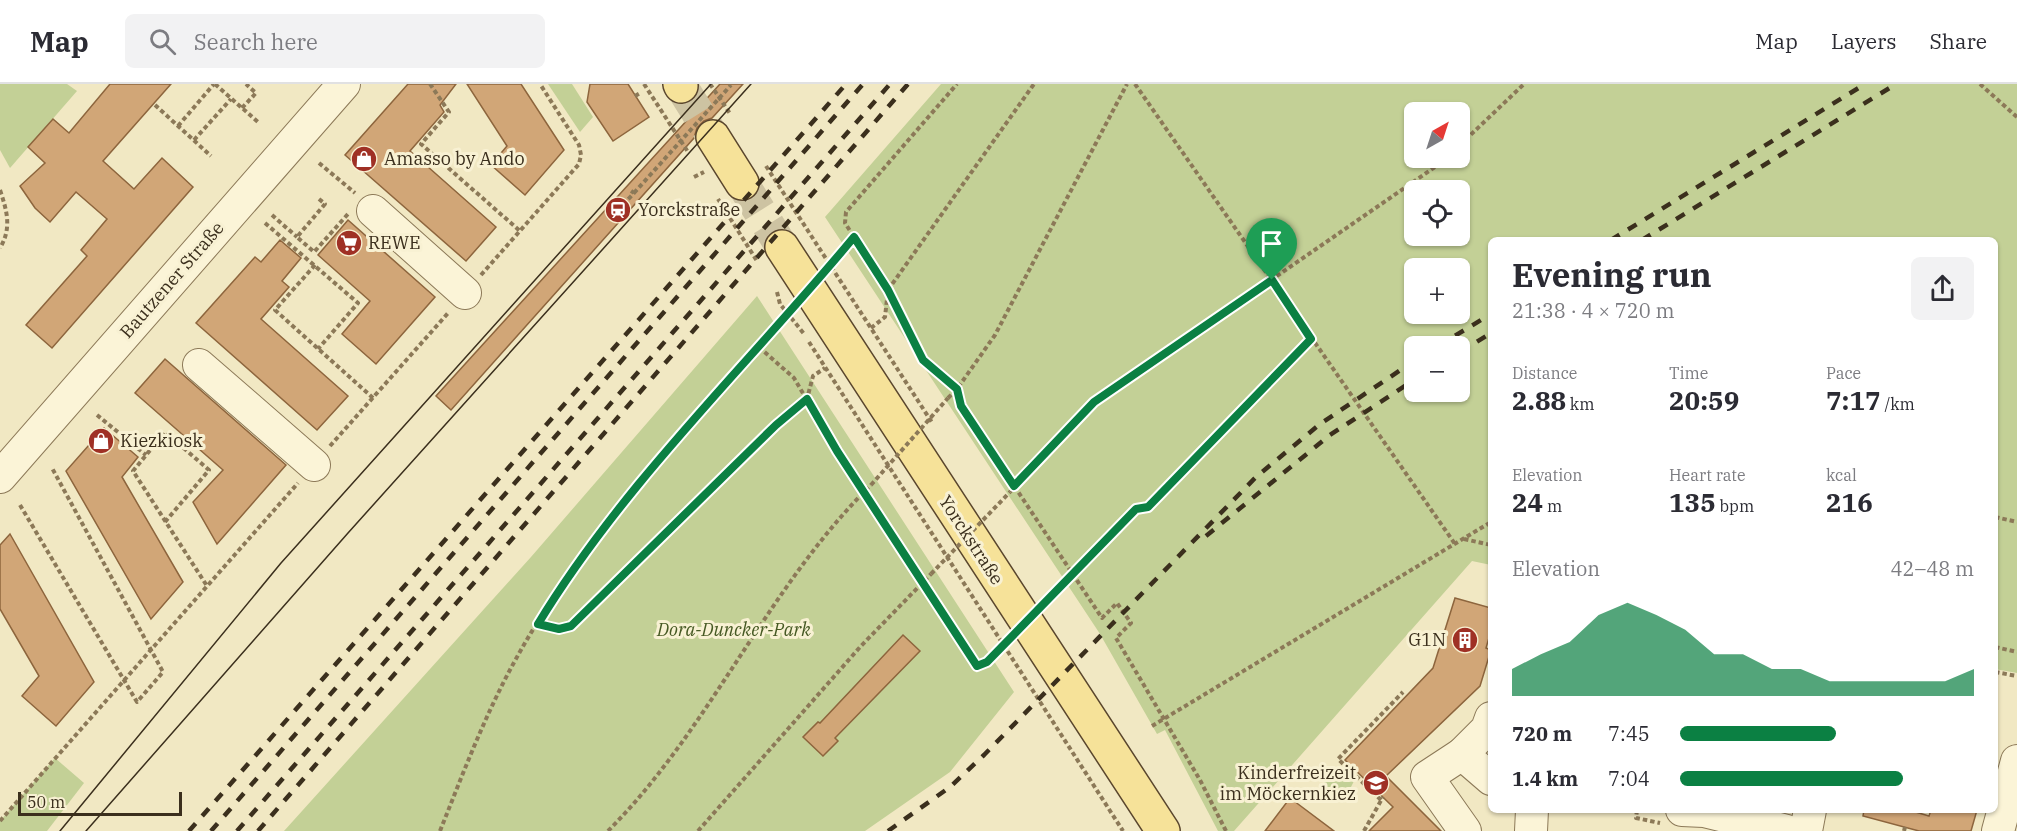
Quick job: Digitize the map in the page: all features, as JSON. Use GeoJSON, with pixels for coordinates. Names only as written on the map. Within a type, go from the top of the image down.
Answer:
{"type":"FeatureCollection","features":[{"type":"Feature","properties":{"kind":"main road"},"geometry":{"type":"LineString","coordinates":[[700,152],[742,183]]}},
{"type":"Feature","properties":{"kind":"main road","name":"Yorckstraße"},"geometry":{"type":"LineString","coordinates":[[782,247],[1163,831]]}},
{"type":"Feature","properties":{"kind":"street","name":"Bautzener Straße"},"geometry":{"type":"LineString","coordinates":[[6,457],[345,84]]}},
{"type":"Feature","properties":{"kind":"street"},"geometry":{"type":"LineString","coordinates":[[362,206],[465,293]]}},
{"type":"Feature","properties":{"kind":"street"},"geometry":{"type":"LineString","coordinates":[[199,365],[314,465]]}},
{"type":"Feature","properties":{"kind":"street"},"geometry":{"type":"LineString","coordinates":[[1465,831],[1427,777],[1462,754],[1488,726]]}},
{"type":"Feature","properties":{"kind":"street"},"geometry":{"type":"LineString","coordinates":[[1462,754],[1488,776]]}},
{"type":"Feature","properties":{"kind":"street"},"geometry":{"type":"LineString","coordinates":[[1998,831],[2017,761]]}},
{"type":"Feature","properties":{"kind":"street"},"geometry":{"type":"LineString","coordinates":[[1531,831],[1532,813]]}},
{"type":"Feature","properties":{"kind":"street"},"geometry":{"type":"LineString","coordinates":[[1708,813],[1787,831]]}},
{"type":"Feature","properties":{"kind":"street"},"geometry":{"type":"LineString","coordinates":[[1806,831],[1809,813]]}},
{"type":"Feature","properties":{"kind":"path"},"geometry":{"type":"LineString","coordinates":[[178,126],[214,84],[259,123]]}},
{"type":"Feature","properties":{"kind":"path"},"geometry":{"type":"LineString","coordinates":[[242,108],[256,93],[246,84]]}},
{"type":"Feature","properties":{"kind":"path"},"geometry":{"type":"LineString","coordinates":[[430,84],[449,112],[421,144],[520,231]]}},
{"type":"Feature","properties":{"kind":"path"},"geometry":{"type":"LineString","coordinates":[[0,821],[579,164],[581,155],[579,145],[540,84]]}},
{"type":"Feature","properties":{"kind":"path"},"geometry":{"type":"LineString","coordinates":[[644,84],[700,152],[707,182]]}},
{"type":"Feature","properties":{"kind":"path"},"geometry":{"type":"LineString","coordinates":[[957,84],[846,212],[845,223],[888,290],[923,360],[957,389],[961,406],[1102,618],[1117,603],[1131,623],[1116,638],[1165,720],[1226,831]]}},
{"type":"Feature","properties":{"kind":"path"},"geometry":{"type":"LineString","coordinates":[[871,328],[885,317],[888,290],[1034,84]]}},
{"type":"Feature","properties":{"kind":"path"},"geometry":{"type":"LineString","coordinates":[[608,831],[625,813],[707,706],[773,606],[832,527],[957,389],[995,335],[1127,84]]}},
{"type":"Feature","properties":{"kind":"path"},"geometry":{"type":"LineString","coordinates":[[1135,84],[1455,544]]}},
{"type":"Feature","properties":{"kind":"path"},"geometry":{"type":"LineString","coordinates":[[1470,135],[1524,84]]}},
{"type":"Feature","properties":{"kind":"path"},"geometry":{"type":"LineString","coordinates":[[1980,84],[2017,117]]}},
{"type":"Feature","properties":{"kind":"path"},"geometry":{"type":"LineString","coordinates":[[618,210],[632,191],[731,85]]}},
{"type":"Feature","properties":{"kind":"path"},"geometry":{"type":"LineString","coordinates":[[635,96],[640,93]]}},
{"type":"Feature","properties":{"kind":"path"},"geometry":{"type":"LineString","coordinates":[[194,140],[231,99]]}},
{"type":"Feature","properties":{"kind":"path"},"geometry":{"type":"LineString","coordinates":[[155,105],[211,156]]}},
{"type":"Feature","properties":{"kind":"path"},"geometry":{"type":"LineString","coordinates":[[272,215],[314,252],[362,206],[319,163]]}},
{"type":"Feature","properties":{"kind":"path"},"geometry":{"type":"LineString","coordinates":[[698,831],[861,646],[1094,402],[1432,168]]}},
{"type":"Feature","properties":{"kind":"path"},"geometry":{"type":"LineString","coordinates":[[0,190],[8,224],[6,239],[0,248]]}},
{"type":"Feature","properties":{"kind":"path"},"geometry":{"type":"LineString","coordinates":[[297,237],[325,204],[319,199]]}},
{"type":"Feature","properties":{"kind":"path"},"geometry":{"type":"LineString","coordinates":[[266,223],[358,303],[318,349]]}},
{"type":"Feature","properties":{"kind":"path"},"geometry":{"type":"LineString","coordinates":[[440,831],[484,721],[512,666],[564,581],[633,493],[854,237]]}},
{"type":"Feature","properties":{"kind":"path"},"geometry":{"type":"LineString","coordinates":[[315,265],[274,310],[373,398]]}},
{"type":"Feature","properties":{"kind":"path"},"geometry":{"type":"LineString","coordinates":[[759,347],[794,378],[864,492],[977,666],[987,662],[1136,509],[1148,507],[1311,339]]}},
{"type":"Feature","properties":{"kind":"path"},"geometry":{"type":"LineString","coordinates":[[538,624],[559,629],[571,626],[776,425],[807,399],[813,376],[825,368],[1123,831]]}},
{"type":"Feature","properties":{"kind":"path"},"geometry":{"type":"LineString","coordinates":[[97,415],[146,455]]}},
{"type":"Feature","properties":{"kind":"path"},"geometry":{"type":"LineString","coordinates":[[165,522],[209,470],[165,432],[133,471],[165,522],[207,586]]}},
{"type":"Feature","properties":{"kind":"path"},"geometry":{"type":"LineString","coordinates":[[20,505],[137,702],[163,672],[52,468]]}},
{"type":"Feature","properties":{"kind":"path"},"geometry":{"type":"LineString","coordinates":[[1998,518],[2017,522]]}},
{"type":"Feature","properties":{"kind":"path"},"geometry":{"type":"LineString","coordinates":[[1152,726],[1488,524]]}},
{"type":"Feature","properties":{"kind":"path"},"geometry":{"type":"LineString","coordinates":[[1463,539],[1488,544]]}},
{"type":"Feature","properties":{"kind":"path"},"geometry":{"type":"LineString","coordinates":[[1998,648],[2017,652]]}},
{"type":"Feature","properties":{"kind":"path"},"geometry":{"type":"LineString","coordinates":[[1998,673],[2017,676]]}},
{"type":"Feature","properties":{"kind":"path"},"geometry":{"type":"LineString","coordinates":[[1370,831],[1365,829],[1382,799],[1338,759],[1403,692]]}},
{"type":"Feature","properties":{"kind":"green space"},"geometry":{"type":"Polygon","coordinates":[[[0,84],[67,84],[77,91],[10,168],[0,150],[0,84]]]}},
{"type":"Feature","properties":{"kind":"green space"},"geometry":{"type":"Polygon","coordinates":[[[548,84],[572,84],[593,117],[580,132],[548,84]]]}},
{"type":"Feature","properties":{"kind":"green space"},"geometry":{"type":"Polygon","coordinates":[[[941,84],[2017,84],[2017,673],[1998,670],[1998,237],[1488,237],[1488,564],[1472,561],[1234,831],[1218,831],[1165,730],[1157,734],[1100,634],[825,217],[941,84]]]}},
{"type":"Feature","properties":{"kind":"green space","name":"Dora-Duncker-Park"},"geometry":{"type":"Polygon","coordinates":[[[757,296],[1014,692],[950,772],[865,831],[284,831],[531,557],[757,296]]]}},
{"type":"Feature","properties":{"kind":"green space"},"geometry":{"type":"Polygon","coordinates":[[[55,758],[84,783],[47,831],[0,831],[0,821],[55,758]]]}},
{"type":"Feature","properties":{"kind":"green space"},"geometry":{"type":"Polygon","coordinates":[[[1339,767],[1354,781],[1343,803],[1323,784],[1339,767]]]}},
{"type":"Feature","properties":{"kind":"building"},"geometry":{"type":"Polygon","coordinates":[[[110,84],[171,84],[103,161],[134,189],[162,158],[193,187],[52,348],[26,325],[87,256],[81,250],[107,219],[76,192],[50,222],[35,208],[20,186],[45,163],[28,147],[53,119],[69,133],[110,84]]]}},
{"type":"Feature","properties":{"kind":"building"},"geometry":{"type":"Polygon","coordinates":[[[408,84],[456,84],[440,105],[444,112],[410,151],[496,227],[466,261],[345,155],[408,84]]]}},
{"type":"Feature","properties":{"kind":"building"},"geometry":{"type":"Polygon","coordinates":[[[467,84],[521,84],[564,150],[525,195],[491,165],[507,146],[467,84]]]}},
{"type":"Feature","properties":{"kind":"building"},"geometry":{"type":"Polygon","coordinates":[[[590,84],[628,84],[649,117],[613,141],[587,102],[590,84]]]}},
{"type":"Feature","properties":{"kind":"building"},"geometry":{"type":"Polygon","coordinates":[[[720,84],[743,84],[712,118],[704,121],[697,128],[694,138],[451,410],[436,396],[720,84]]]}},
{"type":"Feature","properties":{"kind":"building"},"geometry":{"type":"Polygon","coordinates":[[[348,220],[435,297],[376,364],[342,334],[370,301],[318,255],[348,220]]]}},
{"type":"Feature","properties":{"kind":"building"},"geometry":{"type":"Polygon","coordinates":[[[280,240],[301,258],[282,281],[289,287],[261,319],[348,396],[317,430],[196,323],[255,257],[261,262],[280,240]]]}},
{"type":"Feature","properties":{"kind":"building"},"geometry":{"type":"Polygon","coordinates":[[[165,359],[286,465],[217,544],[193,502],[223,470],[135,393],[165,359]]]}},
{"type":"Feature","properties":{"kind":"building"},"geometry":{"type":"Polygon","coordinates":[[[104,428],[138,457],[122,477],[183,582],[151,619],[66,471],[104,428]]]}},
{"type":"Feature","properties":{"kind":"building"},"geometry":{"type":"Polygon","coordinates":[[[10,534],[94,682],[56,726],[22,696],[39,676],[0,609],[0,545],[10,534]]]}},
{"type":"Feature","properties":{"kind":"building"},"geometry":{"type":"Polygon","coordinates":[[[1455,598],[1488,607],[1486,648],[1488,649],[1488,660],[1480,686],[1386,776],[1441,831],[1369,831],[1393,807],[1345,760],[1433,668],[1455,598]]]}},
{"type":"Feature","properties":{"kind":"building"},"geometry":{"type":"Polygon","coordinates":[[[903,635],[920,651],[835,738],[838,741],[823,756],[803,737],[818,722],[820,723],[903,635]]]}},
{"type":"Feature","properties":{"kind":"building"},"geometry":{"type":"Polygon","coordinates":[[[1290,798],[1334,831],[1265,831],[1290,798]]]}},
{"type":"Feature","properties":{"kind":"building"},"geometry":{"type":"Polygon","coordinates":[[[1864,813],[1919,813],[1929,816],[1930,813],[1976,813],[1971,831],[1919,831],[1863,816],[1864,813]]]}},
{"type":"Feature","properties":{"kind":"tunnel"},"geometry":{"type":"LineString","coordinates":[[681,86],[713,137]]}},
{"type":"Feature","properties":{"kind":"tunnel"},"geometry":{"type":"LineString","coordinates":[[742,183],[782,247]]}},
{"type":"Feature","properties":{"kind":"tram line"},"geometry":{"type":"LineString","coordinates":[[60,831],[281,563],[711,84]]}},
{"type":"Feature","properties":{"kind":"tram line"},"geometry":{"type":"LineString","coordinates":[[86,831],[348,533],[751,84]]}},
{"type":"Feature","properties":{"kind":"railway"},"geometry":{"type":"LineString","coordinates":[[189,831],[846,84]]}},
{"type":"Feature","properties":{"kind":"railway"},"geometry":{"type":"LineString","coordinates":[[211,831],[863,84]]}},
{"type":"Feature","properties":{"kind":"railway"},"geometry":{"type":"LineString","coordinates":[[237,831],[890,84]]}},
{"type":"Feature","properties":{"kind":"railway"},"geometry":{"type":"LineString","coordinates":[[258,831],[908,84]]}},
{"type":"Feature","properties":{"kind":"railway"},"geometry":{"type":"LineString","coordinates":[[1616,237],[1865,84]]}},
{"type":"Feature","properties":{"kind":"railway"},"geometry":{"type":"LineString","coordinates":[[1647,237],[1896,84]]}},
{"type":"Feature","properties":{"kind":"railway"},"geometry":{"type":"LineString","coordinates":[[1455,336],[1488,316]]}},
{"type":"Feature","properties":{"kind":"railway"},"geometry":{"type":"LineString","coordinates":[[1470,346],[1488,335]]}},
{"type":"Feature","properties":{"kind":"railway"},"geometry":{"type":"LineString","coordinates":[[888,831],[950,787],[984,755],[1256,477],[1320,424],[1404,368]]}},
{"type":"Feature","properties":{"kind":"railway"},"geometry":{"type":"LineString","coordinates":[[1206,536],[1330,435],[1404,387]]}},
{"type":"Feature","properties":{"kind":"place","name":"Amasso by Ando"},"geometry":{"type":"Point","coordinates":[364,159]}},
{"type":"Feature","properties":{"kind":"place","name":"Yorckstraße"},"geometry":{"type":"Point","coordinates":[618,210]}},
{"type":"Feature","properties":{"kind":"place","name":"REWE"},"geometry":{"type":"Point","coordinates":[349,243]}},
{"type":"Feature","properties":{"kind":"place","name":"Kiezkiosk"},"geometry":{"type":"Point","coordinates":[101,441]}},
{"type":"Feature","properties":{"kind":"place","name":"G1N"},"geometry":{"type":"Point","coordinates":[1465,640]}},
{"type":"Feature","properties":{"kind":"place","name":"Kinderfreizeit im Möckernkiez"},"geometry":{"type":"Point","coordinates":[1376,783]}},
{"type":"Feature","properties":{"kind":"route"},"geometry":{"type":"LineString","coordinates":[[854,237],[888,290],[923,360],[957,389],[961,406],[1014,486],[1094,402],[1272,280],[1311,339],[1148,507],[1136,509],[987,662],[977,666],[837,451],[807,399],[776,425],[571,626],[559,629],[538,624],[564,581],[633,493],[854,237]]}}]}
